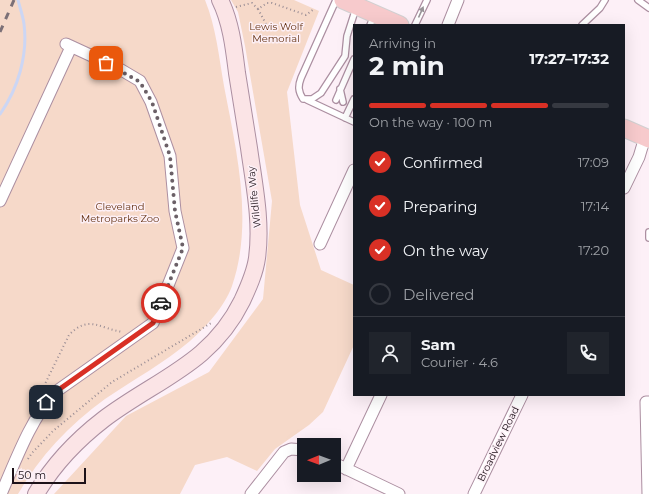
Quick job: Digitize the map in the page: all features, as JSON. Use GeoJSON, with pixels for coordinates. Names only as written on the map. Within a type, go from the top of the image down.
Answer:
{"type":"FeatureCollection","features":[{"type":"Feature","properties":{"kind":"main road"},"geometry":{"type":"LineString","coordinates":[[362,10],[397,24]]}},
{"type":"Feature","properties":{"kind":"main road"},"geometry":{"type":"LineString","coordinates":[[625,128],[648,135]]}},
{"type":"Feature","properties":{"kind":"street","name":"Wildlife Way"},"geometry":{"type":"LineString","coordinates":[[36,494],[58,463],[104,418],[179,371],[218,339],[235,316],[248,288],[257,259],[258,219],[236,61],[229,27],[220,0]]}},
{"type":"Feature","properties":{"kind":"street"},"geometry":{"type":"LineString","coordinates":[[448,24],[458,0]]}},
{"type":"Feature","properties":{"kind":"street"},"geometry":{"type":"LineString","coordinates":[[0,201],[68,46],[118,68],[140,82],[152,102],[170,156],[175,211],[183,248],[153,323],[54,393],[46,402],[22,447],[1,494]]}},
{"type":"Feature","properties":{"kind":"street"},"geometry":{"type":"LineString","coordinates":[[627,175],[639,157],[648,135]]}},
{"type":"Feature","properties":{"kind":"street"},"geometry":{"type":"LineString","coordinates":[[320,244],[353,172]]}},
{"type":"Feature","properties":{"kind":"street"},"geometry":{"type":"LineString","coordinates":[[346,469],[381,396]]}},
{"type":"Feature","properties":{"kind":"street","name":"Broadview Road"},"geometry":{"type":"LineString","coordinates":[[474,494],[522,396]]}},
{"type":"Feature","properties":{"kind":"street"},"geometry":{"type":"LineString","coordinates":[[648,402],[648,494]]}},
{"type":"Feature","properties":{"kind":"street"},"geometry":{"type":"LineString","coordinates":[[251,494],[284,452],[297,450]]}},
{"type":"Feature","properties":{"kind":"street"},"geometry":{"type":"LineString","coordinates":[[341,466],[399,494]]}},
{"type":"Feature","properties":{"kind":"lane"},"geometry":{"type":"LineString","coordinates":[[336,0],[298,87],[303,99],[353,122]]}},
{"type":"Feature","properties":{"kind":"lane"},"geometry":{"type":"LineString","coordinates":[[415,24],[427,0]]}},
{"type":"Feature","properties":{"kind":"lane"},"geometry":{"type":"LineString","coordinates":[[583,24],[600,8],[605,0]]}},
{"type":"Feature","properties":{"kind":"lane"},"geometry":{"type":"LineString","coordinates":[[638,0],[649,8]]}},
{"type":"Feature","properties":{"kind":"lane"},"geometry":{"type":"LineString","coordinates":[[354,24],[362,10]]}},
{"type":"Feature","properties":{"kind":"lane"},"geometry":{"type":"LineString","coordinates":[[303,99],[312,100],[321,93],[345,56],[347,36],[353,26]]}},
{"type":"Feature","properties":{"kind":"lane"},"geometry":{"type":"LineString","coordinates":[[331,111],[340,89],[352,71]]}},
{"type":"Feature","properties":{"kind":"lane"},"geometry":{"type":"LineString","coordinates":[[337,114],[341,105],[340,89]]}},
{"type":"Feature","properties":{"kind":"lane"},"geometry":{"type":"LineString","coordinates":[[345,118],[353,101]]}},
{"type":"Feature","properties":{"kind":"lane"},"geometry":{"type":"LineString","coordinates":[[649,232],[649,238]]}},
{"type":"Feature","properties":{"kind":"path"},"geometry":{"type":"LineString","coordinates":[[240,7],[252,3],[258,8],[266,24]]}},
{"type":"Feature","properties":{"kind":"path"},"geometry":{"type":"LineString","coordinates":[[258,8],[267,3],[306,15],[314,9]]}},
{"type":"Feature","properties":{"kind":"path"},"geometry":{"type":"LineString","coordinates":[[92,324],[97,323],[112,330],[124,332]]}},
{"type":"Feature","properties":{"kind":"green space","name":"Cleveland Metroparks Zoo"},"geometry":{"type":"Polygon","coordinates":[[[0,0],[205,0],[215,31],[238,160],[242,211],[242,237],[232,286],[225,301],[214,316],[190,341],[180,349],[105,399],[79,419],[46,454],[18,494],[0,494],[0,0]]]}},
{"type":"Feature","properties":{"kind":"green space","name":"Lewis Wolf Memorial"},"geometry":{"type":"Polygon","coordinates":[[[231,0],[294,0],[319,11],[287,92],[300,205],[321,270],[353,285],[353,347],[323,412],[309,425],[275,449],[257,471],[227,457],[195,465],[180,494],[54,494],[126,416],[209,372],[263,299],[272,201],[238,12],[231,0]]]}},
{"type":"Feature","properties":{"kind":"waterway"},"geometry":{"type":"LineString","coordinates":[[0,114],[17,83],[23,60],[25,36],[24,24],[18,0]]}},
{"type":"Feature","properties":{"kind":"railway"},"geometry":{"type":"LineString","coordinates":[[0,32],[14,0]]}},
{"type":"Feature","properties":{"kind":"way so far"},"geometry":{"type":"LineString","coordinates":[[106,63],[118,68],[140,82],[152,102],[170,156],[175,211],[183,248],[161,303]]}},
{"type":"Feature","properties":{"kind":"route"},"geometry":{"type":"LineString","coordinates":[[46,402],[54,393],[113,353],[153,323],[161,303]]}}]}
